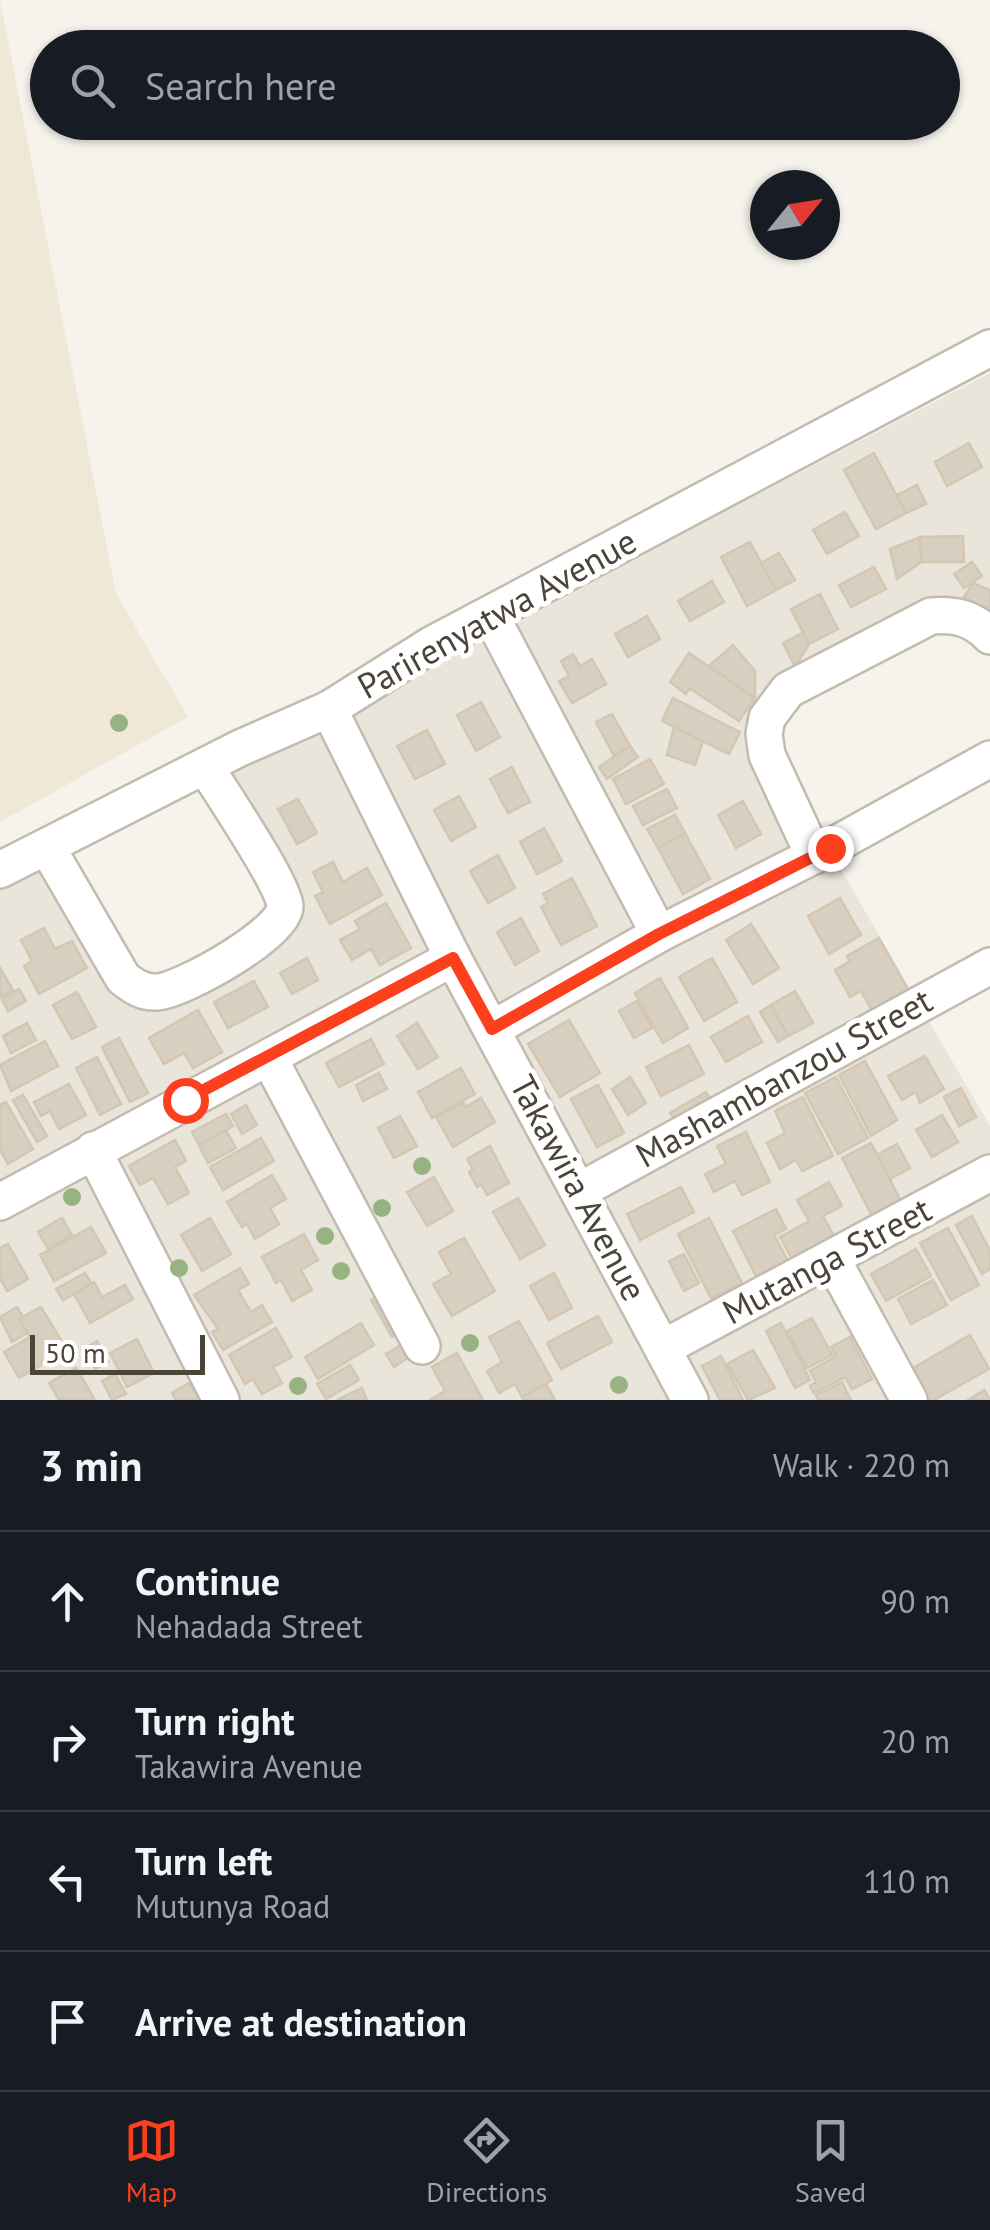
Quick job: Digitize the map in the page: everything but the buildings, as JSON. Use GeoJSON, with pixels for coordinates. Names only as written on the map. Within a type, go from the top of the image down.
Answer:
{"type":"FeatureCollection","features":[{"type":"Feature","properties":{"kind":"street","name":"Parirenyatwa Avenue"},"geometry":{"type":"LineString","coordinates":[[0,870],[278,729],[330,709],[402,661],[990,348]]}},
{"type":"Feature","properties":{"kind":"street"},"geometry":{"type":"LineString","coordinates":[[814,856],[767,755],[764,734],[776,703],[810,676],[931,616],[949,614],[965,618],[990,636]]}},
{"type":"Feature","properties":{"kind":"street"},"geometry":{"type":"LineString","coordinates":[[490,616],[659,934]]}},
{"type":"Feature","properties":{"kind":"street","name":"Takawira Avenue"},"geometry":{"type":"LineString","coordinates":[[330,709],[453,958],[690,1400]]}},
{"type":"Feature","properties":{"kind":"street"},"geometry":{"type":"LineString","coordinates":[[492,1029],[659,934],[814,856],[990,759]]}},
{"type":"Feature","properties":{"kind":"street"},"geometry":{"type":"LineString","coordinates":[[47,847],[123,978],[147,992],[160,992],[208,972],[274,928],[284,918],[286,906],[206,766]]}},
{"type":"Feature","properties":{"kind":"street"},"geometry":{"type":"LineString","coordinates":[[0,1202],[453,958]]}},
{"type":"Feature","properties":{"kind":"street","name":"Mashambanzou Street"},"geometry":{"type":"LineString","coordinates":[[579,1191],[990,966]]}},
{"type":"Feature","properties":{"kind":"street"},"geometry":{"type":"LineString","coordinates":[[269,1058],[422,1346]]}},
{"type":"Feature","properties":{"kind":"street"},"geometry":{"type":"LineString","coordinates":[[93,1150],[221,1400]]}},
{"type":"Feature","properties":{"kind":"street","name":"Mutanga Street"},"geometry":{"type":"LineString","coordinates":[[663,1348],[990,1173]]}},
{"type":"Feature","properties":{"kind":"street"},"geometry":{"type":"LineString","coordinates":[[832,1259],[908,1400]]}},
{"type":"Feature","properties":{"kind":"shaded area"},"geometry":{"type":"Polygon","coordinates":[[[0,0],[116,594],[188,717],[0,822],[0,0]]]}},
{"type":"Feature","properties":{"kind":"shaded area"},"geometry":{"type":"Polygon","coordinates":[[[990,373],[990,657],[964,635],[938,631],[803,695],[778,726],[791,784],[990,1126],[990,1400],[0,1400],[0,890],[55,862],[141,1010],[291,921],[221,774],[990,373]]]}},
{"type":"Feature","properties":{"kind":"route"},"geometry":{"type":"LineString","coordinates":[[185,1100],[453,958],[492,1029],[659,934],[830,848]]}}]}
